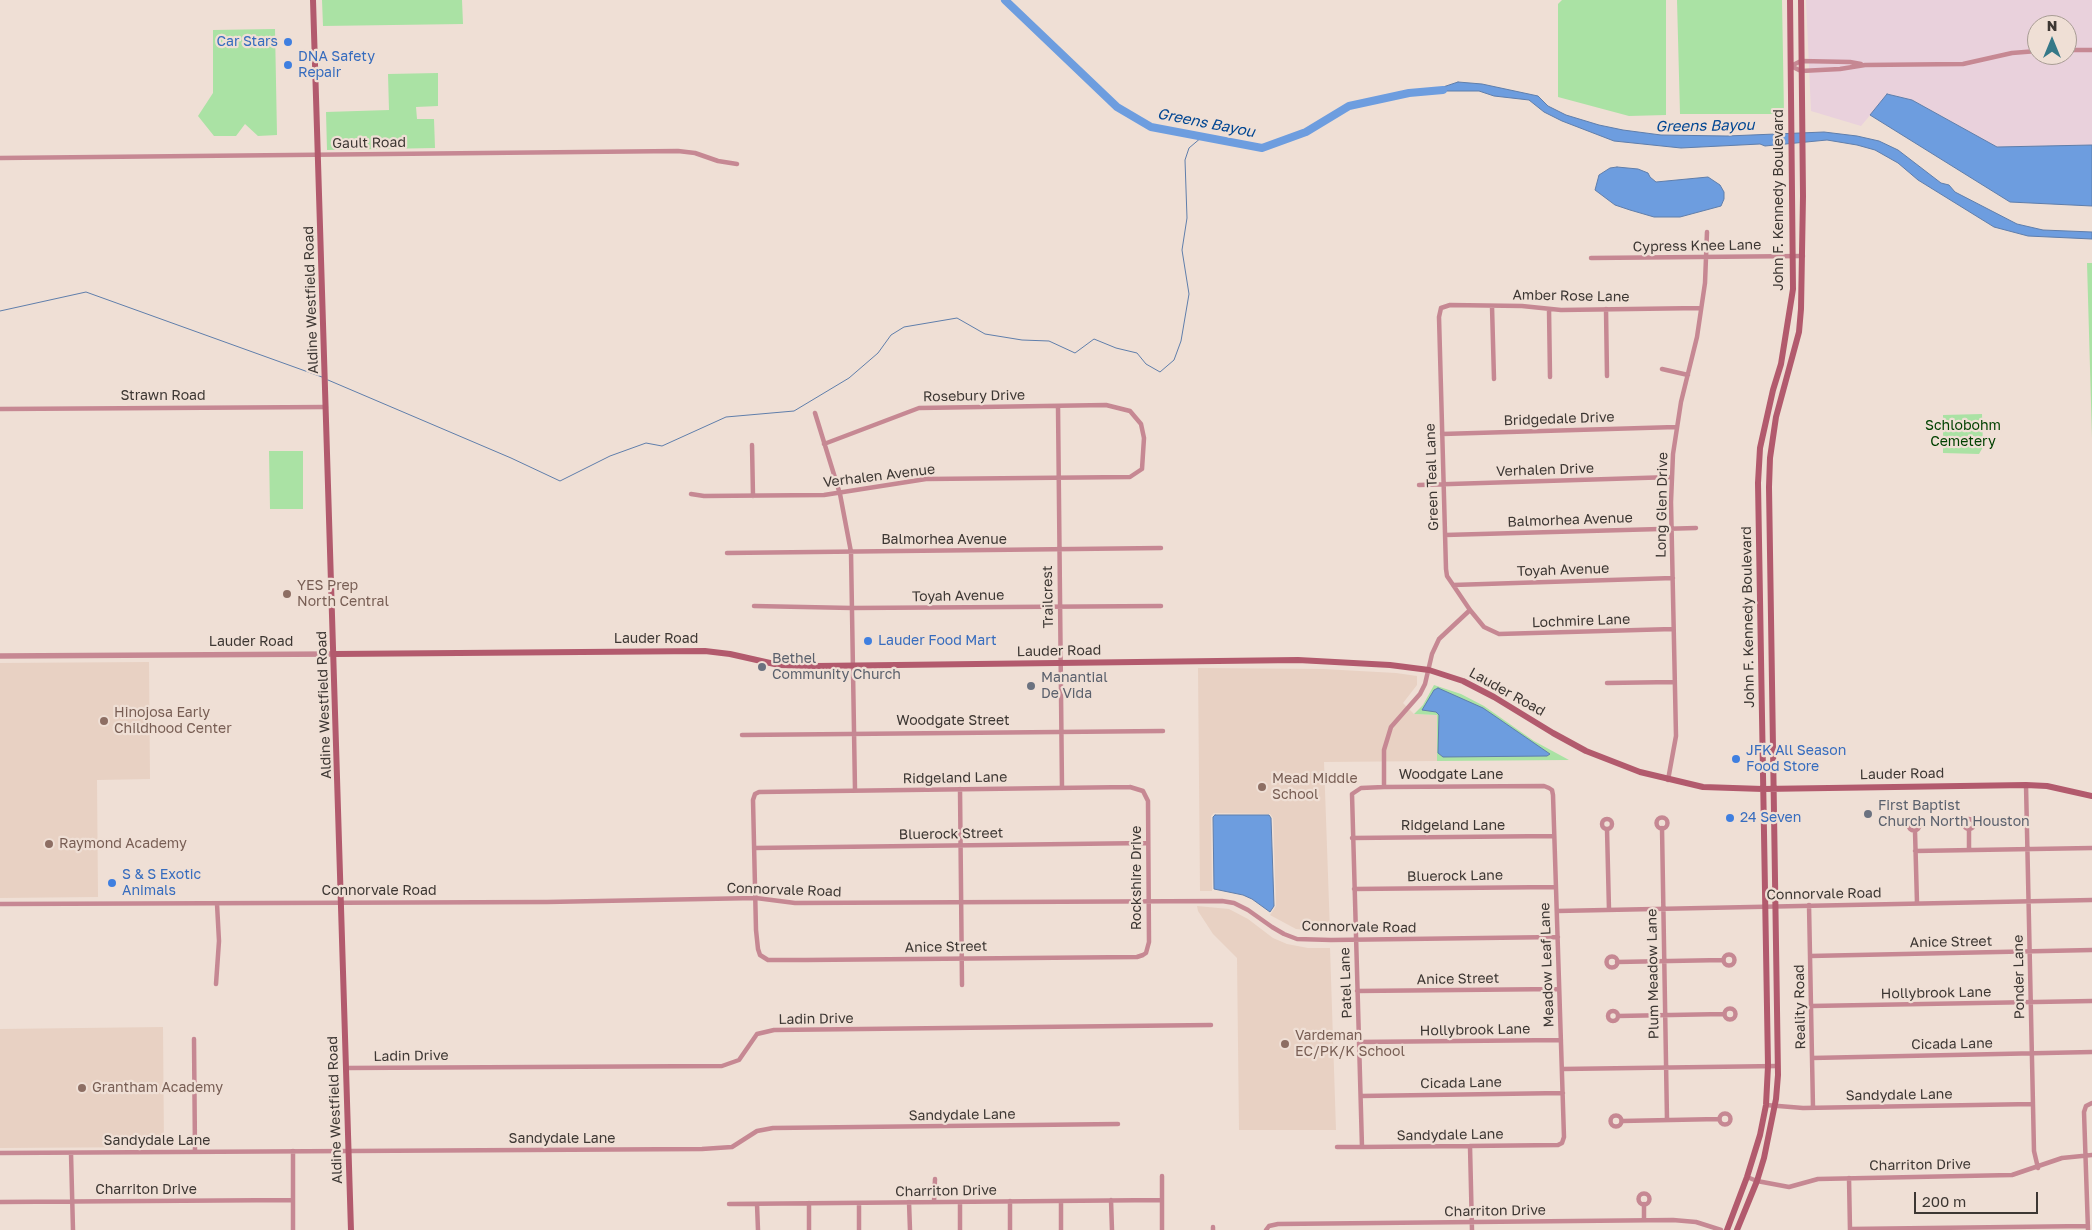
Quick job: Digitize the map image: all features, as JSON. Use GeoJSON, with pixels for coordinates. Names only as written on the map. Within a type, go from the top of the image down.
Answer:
{"type":"FeatureCollection","features":[{"type":"Feature","properties":{"kind":"main road","name":"Aldine Westfield Road"},"geometry":{"type":"LineString","coordinates":[[314,0],[351,1230]]}},
{"type":"Feature","properties":{"kind":"main road","name":"John F. Kennedy Boulevard"},"geometry":{"type":"LineString","coordinates":[[1727,1230],[1747,1177],[1760,1135],[1766,1105],[1768,1066],[1760,648],[1759,458],[1766,420],[1781,364],[1793,290],[1790,0]]}},
{"type":"Feature","properties":{"kind":"main road","name":"John F. Kennedy Boulevard"},"geometry":{"type":"LineString","coordinates":[[1737,1230],[1757,1181],[1775,1106],[1778,1066],[1769,527],[1770,458],[1776,417],[1800,326],[1803,256],[1801,0]]}},
{"type":"Feature","properties":{"kind":"main road"},"geometry":{"type":"LineString","coordinates":[[1793,196],[1803,196]]}},
{"type":"Feature","properties":{"kind":"main road"},"geometry":{"type":"LineString","coordinates":[[1788,324],[1800,326]]}},
{"type":"Feature","properties":{"kind":"main road"},"geometry":{"type":"LineString","coordinates":[[1760,648],[1771,648]]}},
{"type":"Feature","properties":{"kind":"main road","name":"Lauder Road"},"geometry":{"type":"LineString","coordinates":[[335,654],[705,651],[730,654],[778,665],[852,666],[1298,660],[1390,665],[1429,670],[1463,681],[1482,690],[1553,734],[1586,751],[1625,767],[1668,780],[1717,788],[1763,789],[2026,784],[2047,786],[2092,796]]}},
{"type":"Feature","properties":{"kind":"street"},"geometry":{"type":"LineString","coordinates":[[2077,50],[2092,50]]}},
{"type":"Feature","properties":{"kind":"street"},"geometry":{"type":"LineString","coordinates":[[1791,66],[1801,71],[1840,69],[1865,65],[1963,64],[2027,51]]}},
{"type":"Feature","properties":{"kind":"street"},"geometry":{"type":"LineString","coordinates":[[1791,66],[1801,61],[1850,62],[1865,65]]}},
{"type":"Feature","properties":{"kind":"street","name":"Gault Road"},"geometry":{"type":"LineString","coordinates":[[0,158],[678,151],[696,153],[718,161],[737,164]]}},
{"type":"Feature","properties":{"kind":"street","name":"Long Glen Drive"},"geometry":{"type":"LineString","coordinates":[[1668,780],[1676,736],[1672,477],[1676,427],[1697,338],[1707,257],[1707,232]]}},
{"type":"Feature","properties":{"kind":"street","name":"Cypress Knee Lane"},"geometry":{"type":"LineString","coordinates":[[1591,258],[1803,256]]}},
{"type":"Feature","properties":{"kind":"street","name":"Amber Rose Lane"},"geometry":{"type":"LineString","coordinates":[[1441,308],[1450,305],[1522,306],[1549,310],[1701,308]]}},
{"type":"Feature","properties":{"kind":"street"},"geometry":{"type":"LineString","coordinates":[[1492,306],[1494,379]]}},
{"type":"Feature","properties":{"kind":"street","name":"Green Teal Lane"},"geometry":{"type":"LineString","coordinates":[[1441,308],[1438,317],[1446,569],[1453,585],[1470,610],[1489,630]]}},
{"type":"Feature","properties":{"kind":"street"},"geometry":{"type":"LineString","coordinates":[[1606,309],[1607,376]]}},
{"type":"Feature","properties":{"kind":"street"},"geometry":{"type":"LineString","coordinates":[[1549,310],[1550,377]]}},
{"type":"Feature","properties":{"kind":"street"},"geometry":{"type":"LineString","coordinates":[[1662,369],[1688,375]]}},
{"type":"Feature","properties":{"kind":"street","name":"Rosebury Drive"},"geometry":{"type":"LineString","coordinates":[[824,444],[919,408],[1106,405],[1130,411],[1141,424],[1144,438],[1142,469],[1130,477]]}},
{"type":"Feature","properties":{"kind":"street","name":"Trailcrest"},"geometry":{"type":"LineString","coordinates":[[1058,406],[1062,788]]}},
{"type":"Feature","properties":{"kind":"street","name":"Strawn Road"},"geometry":{"type":"LineString","coordinates":[[0,409],[326,407]]}},
{"type":"Feature","properties":{"kind":"street"},"geometry":{"type":"LineString","coordinates":[[815,412],[840,494],[851,552],[855,790]]}},
{"type":"Feature","properties":{"kind":"street","name":"Bridgedale Drive"},"geometry":{"type":"LineString","coordinates":[[1442,434],[1676,427]]}},
{"type":"Feature","properties":{"kind":"street"},"geometry":{"type":"LineString","coordinates":[[752,445],[752,496]]}},
{"type":"Feature","properties":{"kind":"street","name":"Verhalen Avenue"},"geometry":{"type":"LineString","coordinates":[[691,494],[704,496],[752,496],[840,494],[926,479],[1130,477]]}},
{"type":"Feature","properties":{"kind":"street","name":"Verhalen Drive"},"geometry":{"type":"LineString","coordinates":[[1419,485],[1672,477]]}},
{"type":"Feature","properties":{"kind":"street","name":"Balmorhea Avenue"},"geometry":{"type":"LineString","coordinates":[[1445,535],[1696,528]]}},
{"type":"Feature","properties":{"kind":"street","name":"Balmorhea Avenue"},"geometry":{"type":"LineString","coordinates":[[727,553],[1161,548]]}},
{"type":"Feature","properties":{"kind":"street","name":"Toyah Avenue"},"geometry":{"type":"LineString","coordinates":[[1453,585],[1673,578]]}},
{"type":"Feature","properties":{"kind":"street","name":"Toyah Avenue"},"geometry":{"type":"LineString","coordinates":[[754,606],[852,608],[1161,606]]}},
{"type":"Feature","properties":{"kind":"street"},"geometry":{"type":"LineString","coordinates":[[1384,787],[1384,750],[1388,734],[1399,717],[1420,694],[1429,670],[1432,654],[1439,639],[1470,610]]}},
{"type":"Feature","properties":{"kind":"street","name":"Lochmire Lane"},"geometry":{"type":"LineString","coordinates":[[1489,630],[1499,634],[1674,629]]}},
{"type":"Feature","properties":{"kind":"street","name":"Lauder Road"},"geometry":{"type":"LineString","coordinates":[[0,656],[335,654]]}},
{"type":"Feature","properties":{"kind":"street"},"geometry":{"type":"LineString","coordinates":[[1607,683],[1674,682]]}},
{"type":"Feature","properties":{"kind":"street","name":"Woodgate Street"},"geometry":{"type":"LineString","coordinates":[[742,735],[1163,731]]}},
{"type":"Feature","properties":{"kind":"street","name":"Ponder Lane"},"geometry":{"type":"LineString","coordinates":[[2026,784],[2034,1151],[2038,1168]]}},
{"type":"Feature","properties":{"kind":"street","name":"Woodgate Lane"},"geometry":{"type":"LineString","coordinates":[[1355,791],[1362,788],[1384,787],[1544,786],[1549,788]]}},
{"type":"Feature","properties":{"kind":"street","name":"Ridgeland Lane"},"geometry":{"type":"LineString","coordinates":[[754,848],[753,800],[756,794],[763,791],[1130,787],[1143,791],[1148,801]]}},
{"type":"Feature","properties":{"kind":"street","name":"Meadow Leaf Lane"},"geometry":{"type":"LineString","coordinates":[[1549,788],[1552,790],[1553,795],[1563,1093],[1564,1137],[1562,1143]]}},
{"type":"Feature","properties":{"kind":"street"},"geometry":{"type":"LineString","coordinates":[[960,789],[962,985]]}},
{"type":"Feature","properties":{"kind":"street","name":"Patel Lane"},"geometry":{"type":"LineString","coordinates":[[1355,791],[1351,797],[1362,1147]]}},
{"type":"Feature","properties":{"kind":"street","name":"Rockshire Drive"},"geometry":{"type":"LineString","coordinates":[[1144,954],[1149,942],[1148,801]]}},
{"type":"Feature","properties":{"kind":"street","name":"Plum Meadow Lane"},"geometry":{"type":"LineString","coordinates":[[1662,828],[1667,1120]]}},
{"type":"Feature","properties":{"kind":"street"},"geometry":{"type":"LineString","coordinates":[[1607,829],[1609,910]]}},
{"type":"Feature","properties":{"kind":"street"},"geometry":{"type":"LineString","coordinates":[[1969,830],[1969,850]]}},
{"type":"Feature","properties":{"kind":"street"},"geometry":{"type":"LineString","coordinates":[[1915,831],[1917,903]]}},
{"type":"Feature","properties":{"kind":"street","name":"Ridgeland Lane"},"geometry":{"type":"LineString","coordinates":[[1352,838],[1554,836]]}},
{"type":"Feature","properties":{"kind":"street","name":"Bluerock Street"},"geometry":{"type":"LineString","coordinates":[[754,848],[1148,843]]}},
{"type":"Feature","properties":{"kind":"street"},"geometry":{"type":"LineString","coordinates":[[754,848],[756,898]]}},
{"type":"Feature","properties":{"kind":"street"},"geometry":{"type":"LineString","coordinates":[[1915,851],[2092,848]]}},
{"type":"Feature","properties":{"kind":"street","name":"Bluerock Lane"},"geometry":{"type":"LineString","coordinates":[[1354,889],[1556,887]]}},
{"type":"Feature","properties":{"kind":"street","name":"Connorvale Road"},"geometry":{"type":"LineString","coordinates":[[0,904],[547,902],[756,898],[795,903],[1222,900],[1248,910],[1278,931],[1297,939],[1558,937]]}},
{"type":"Feature","properties":{"kind":"street","name":"Anice Street"},"geometry":{"type":"LineString","coordinates":[[756,898],[757,944],[760,955],[768,960],[1137,957],[1144,954]]}},
{"type":"Feature","properties":{"kind":"street","name":"Connorvale Road"},"geometry":{"type":"LineString","coordinates":[[1557,911],[2092,900]]}},
{"type":"Feature","properties":{"kind":"street"},"geometry":{"type":"LineString","coordinates":[[216,984],[219,941],[217,904]]}},
{"type":"Feature","properties":{"kind":"street","name":"Reality Road"},"geometry":{"type":"LineString","coordinates":[[1809,905],[1813,1108]]}},
{"type":"Feature","properties":{"kind":"street","name":"Anice Street"},"geometry":{"type":"LineString","coordinates":[[1810,956],[2092,950]]}},
{"type":"Feature","properties":{"kind":"street"},"geometry":{"type":"LineString","coordinates":[[1618,962],[1724,960]]}},
{"type":"Feature","properties":{"kind":"street","name":"Anice Street"},"geometry":{"type":"LineString","coordinates":[[1357,991],[1559,989]]}},
{"type":"Feature","properties":{"kind":"street","name":"Hollybrook Lane"},"geometry":{"type":"LineString","coordinates":[[1811,1006],[2092,1001]]}},
{"type":"Feature","properties":{"kind":"street"},"geometry":{"type":"LineString","coordinates":[[1618,1016],[1724,1014]]}},
{"type":"Feature","properties":{"kind":"street","name":"Ladin Drive"},"geometry":{"type":"LineString","coordinates":[[346,1068],[722,1066],[739,1060],[757,1034],[774,1030],[1211,1026]]}},
{"type":"Feature","properties":{"kind":"street"},"geometry":{"type":"LineString","coordinates":[[194,1039],[195,1152]]}},
{"type":"Feature","properties":{"kind":"street","name":"Hollybrook Lane"},"geometry":{"type":"LineString","coordinates":[[1359,1042],[1561,1040]]}},
{"type":"Feature","properties":{"kind":"street","name":"Cicada Lane"},"geometry":{"type":"LineString","coordinates":[[1812,1058],[2092,1052]]}},
{"type":"Feature","properties":{"kind":"street"},"geometry":{"type":"LineString","coordinates":[[1562,1069],[1778,1066]]}},
{"type":"Feature","properties":{"kind":"street","name":"Cicada Lane"},"geometry":{"type":"LineString","coordinates":[[1361,1096],[1563,1093]]}},
{"type":"Feature","properties":{"kind":"street"},"geometry":{"type":"LineString","coordinates":[[1849,1178],[1850,1230],[2088,1228],[2084,1112],[2086,1106],[2092,1102]]}},
{"type":"Feature","properties":{"kind":"street","name":"Sandydale Lane"},"geometry":{"type":"LineString","coordinates":[[1766,1105],[1813,1108],[2033,1104]]}},
{"type":"Feature","properties":{"kind":"street"},"geometry":{"type":"LineString","coordinates":[[1622,1121],[1719,1119]]}},
{"type":"Feature","properties":{"kind":"street","name":"Sandydale Lane"},"geometry":{"type":"LineString","coordinates":[[0,1153],[702,1149],[732,1147],[757,1131],[773,1128],[1118,1124]]}},
{"type":"Feature","properties":{"kind":"street","name":"Sandydale Lane"},"geometry":{"type":"LineString","coordinates":[[1337,1147],[1558,1145],[1562,1143]]}},
{"type":"Feature","properties":{"kind":"street"},"geometry":{"type":"LineString","coordinates":[[1470,1146],[1472,1230]]}},
{"type":"Feature","properties":{"kind":"street"},"geometry":{"type":"LineString","coordinates":[[293,1151],[293,1230]]}},
{"type":"Feature","properties":{"kind":"street"},"geometry":{"type":"LineString","coordinates":[[72,1153],[73,1230]]}},
{"type":"Feature","properties":{"kind":"street","name":"Charriton Drive"},"geometry":{"type":"LineString","coordinates":[[1747,1177],[1757,1181],[1788,1187],[1818,1179],[2012,1175],[2038,1168],[2062,1158],[2092,1155]]}},
{"type":"Feature","properties":{"kind":"street"},"geometry":{"type":"LineString","coordinates":[[1162,1176],[1162,1230]]}},
{"type":"Feature","properties":{"kind":"street"},"geometry":{"type":"LineString","coordinates":[[934,1202],[935,1179]]}},
{"type":"Feature","properties":{"kind":"street","name":"Charriton Drive"},"geometry":{"type":"LineString","coordinates":[[0,1202],[293,1200]]}},
{"type":"Feature","properties":{"kind":"street"},"geometry":{"type":"LineString","coordinates":[[1111,1200],[1112,1230]]}},
{"type":"Feature","properties":{"kind":"street","name":"Charriton Drive"},"geometry":{"type":"LineString","coordinates":[[730,1204],[1162,1200]]}},
{"type":"Feature","properties":{"kind":"street"},"geometry":{"type":"LineString","coordinates":[[1010,1201],[1010,1230]]}},
{"type":"Feature","properties":{"kind":"street"},"geometry":{"type":"LineString","coordinates":[[1061,1201],[1061,1230]]}},
{"type":"Feature","properties":{"kind":"street"},"geometry":{"type":"LineString","coordinates":[[909,1202],[910,1230]]}},
{"type":"Feature","properties":{"kind":"street"},"geometry":{"type":"LineString","coordinates":[[960,1202],[960,1230]]}},
{"type":"Feature","properties":{"kind":"street"},"geometry":{"type":"LineString","coordinates":[[859,1203],[859,1230]]}},
{"type":"Feature","properties":{"kind":"street"},"geometry":{"type":"LineString","coordinates":[[757,1204],[758,1230]]}},
{"type":"Feature","properties":{"kind":"street"},"geometry":{"type":"LineString","coordinates":[[809,1204],[809,1230]]}},
{"type":"Feature","properties":{"kind":"street"},"geometry":{"type":"LineString","coordinates":[[1644,1204],[1644,1220]]}},
{"type":"Feature","properties":{"kind":"street","name":"Charriton Drive"},"geometry":{"type":"LineString","coordinates":[[1267,1228],[1278,1224],[1685,1220],[1721,1230]]}},
{"type":"Feature","properties":{"kind":"shaded area"},"geometry":{"type":"Polygon","coordinates":[[[1806,0],[2092,0],[2092,145],[1997,147],[1912,100],[1888,94],[1861,126],[1811,111],[1806,0]]]}},
{"type":"Feature","properties":{"kind":"shaded area"},"geometry":{"type":"Polygon","coordinates":[[[149,662],[150,779],[97,780],[98,897],[0,898],[0,663],[149,662]]]}},
{"type":"Feature","properties":{"kind":"shaded area","name":"Mead Middle School"},"geometry":{"type":"Polygon","coordinates":[[[1198,668],[1323,669],[1417,676],[1417,685],[1403,703],[1414,714],[1437,715],[1437,761],[1324,762],[1330,932],[1296,929],[1270,915],[1276,906],[1273,818],[1270,814],[1214,813],[1211,816],[1212,891],[1200,891],[1198,668]]]}},
{"type":"Feature","properties":{"kind":"shaded area","name":"Vardeman EC/PK/K School"},"geometry":{"type":"Polygon","coordinates":[[[1197,906],[1229,909],[1248,919],[1273,938],[1287,944],[1308,948],[1330,948],[1336,1130],[1239,1130],[1237,958],[1213,934],[1198,911],[1197,906]]]}},
{"type":"Feature","properties":{"kind":"shaded area","name":"Grantham Academy"},"geometry":{"type":"Polygon","coordinates":[[[163,1027],[164,1147],[0,1148],[0,1029],[163,1027]]]}},
{"type":"Feature","properties":{"kind":"green space"},"geometry":{"type":"Polygon","coordinates":[[[322,0],[462,0],[463,24],[323,26],[322,0]]]}},
{"type":"Feature","properties":{"kind":"green space"},"geometry":{"type":"Polygon","coordinates":[[[1562,0],[1666,0],[1666,115],[1629,116],[1558,97],[1558,4],[1562,0]]]}},
{"type":"Feature","properties":{"kind":"green space"},"geometry":{"type":"Polygon","coordinates":[[[1677,0],[1782,0],[1784,114],[1680,114],[1677,0]]]}},
{"type":"Feature","properties":{"kind":"green space"},"geometry":{"type":"Polygon","coordinates":[[[275,29],[277,135],[258,136],[245,124],[236,136],[214,136],[198,116],[213,93],[213,30],[275,29]]]}},
{"type":"Feature","properties":{"kind":"green space"},"geometry":{"type":"Polygon","coordinates":[[[438,73],[438,106],[416,107],[417,119],[434,119],[435,148],[327,150],[326,112],[389,110],[388,74],[438,73]]]}},
{"type":"Feature","properties":{"kind":"green space"},"geometry":{"type":"Polygon","coordinates":[[[2087,263],[2092,263],[2092,438],[2087,263]]]}},
{"type":"Feature","properties":{"kind":"green space","name":"Schlobohm Cemetery"},"geometry":{"type":"Polygon","coordinates":[[[1982,414],[1983,447],[1979,454],[1943,453],[1943,415],[1982,414]]]}},
{"type":"Feature","properties":{"kind":"green space"},"geometry":{"type":"Polygon","coordinates":[[[269,451],[303,451],[303,509],[270,509],[269,451]]]}},
{"type":"Feature","properties":{"kind":"green space"},"geometry":{"type":"Polygon","coordinates":[[[1434,685],[1461,694],[1484,706],[1534,741],[1569,760],[1437,761],[1437,715],[1414,714],[1423,705],[1434,685]]]}},
{"type":"Feature","properties":{"kind":"water"},"geometry":{"type":"Polygon","coordinates":[[[1458,82],[1482,84],[1538,96],[1548,106],[1566,115],[1623,130],[1661,135],[1727,136],[1824,132],[1879,141],[1898,150],[1941,183],[1949,185],[1955,192],[2017,224],[2043,230],[2092,232],[2092,239],[2028,236],[1994,227],[1918,180],[1898,163],[1875,150],[1857,145],[1827,140],[1765,146],[1760,144],[1681,148],[1614,141],[1562,121],[1544,112],[1529,100],[1494,96],[1479,91],[1431,91],[1458,82]]]}},
{"type":"Feature","properties":{"kind":"water"},"geometry":{"type":"Polygon","coordinates":[[[1887,94],[1912,100],[1997,147],[2092,145],[2092,206],[2010,202],[1870,115],[1887,94]]]}},
{"type":"Feature","properties":{"kind":"water"},"geometry":{"type":"Polygon","coordinates":[[[1610,168],[1638,169],[1648,173],[1656,182],[1708,177],[1720,185],[1724,192],[1724,199],[1721,206],[1680,217],[1654,217],[1630,210],[1615,205],[1595,190],[1599,175],[1610,168]]]}},
{"type":"Feature","properties":{"kind":"water"},"geometry":{"type":"Polygon","coordinates":[[[1438,688],[1483,708],[1550,754],[1547,756],[1443,757],[1438,753],[1439,715],[1436,712],[1422,710],[1434,690],[1438,688]]]}},
{"type":"Feature","properties":{"kind":"water"},"geometry":{"type":"Polygon","coordinates":[[[1215,815],[1269,815],[1271,818],[1274,906],[1270,912],[1243,895],[1214,889],[1213,817],[1215,815]]]}},
{"type":"Feature","properties":{"kind":"waterway","name":"Greens Bayou"},"geometry":{"type":"LineString","coordinates":[[1005,0],[1117,107],[1151,127],[1262,148],[1306,132],[1349,106],[1409,93],[1443,90]]}},
{"type":"Feature","properties":{"kind":"waterway"},"geometry":{"type":"LineString","coordinates":[[328,380],[511,458],[560,481],[610,456],[646,443],[662,446],[726,417],[794,411],[849,378],[878,353],[891,335],[904,327],[957,318],[985,334],[1022,340],[1049,341],[1075,353],[1094,339],[1116,348],[1137,353],[1146,364],[1160,372],[1174,360],[1181,341],[1189,294],[1182,250],[1187,218],[1185,160],[1189,148],[1202,137]]}},
{"type":"Feature","properties":{"kind":"waterway"},"geometry":{"type":"LineString","coordinates":[[0,311],[86,292],[322,377]]}},
{"type":"Feature","properties":{"kind":"place","name":"Car Stars"},"geometry":{"type":"Point","coordinates":[288,42]}},
{"type":"Feature","properties":{"kind":"place","name":"DNA Safety Repair"},"geometry":{"type":"Point","coordinates":[288,65]}},
{"type":"Feature","properties":{"kind":"place","name":"YES Prep North Central"},"geometry":{"type":"Point","coordinates":[287,594]}},
{"type":"Feature","properties":{"kind":"place","name":"Lauder Food Mart"},"geometry":{"type":"Point","coordinates":[868,641]}},
{"type":"Feature","properties":{"kind":"place","name":"Bethel Community Church"},"geometry":{"type":"Point","coordinates":[762,667]}},
{"type":"Feature","properties":{"kind":"place","name":"Manantial De Vida"},"geometry":{"type":"Point","coordinates":[1031,686]}},
{"type":"Feature","properties":{"kind":"place","name":"Hinojosa Early Childhood Center"},"geometry":{"type":"Point","coordinates":[104,721]}},
{"type":"Feature","properties":{"kind":"place","name":"JFK All Season Food Store"},"geometry":{"type":"Point","coordinates":[1736,759]}},
{"type":"Feature","properties":{"kind":"place","name":"Mead Middle School"},"geometry":{"type":"Point","coordinates":[1262,787]}},
{"type":"Feature","properties":{"kind":"place","name":"First Baptist Church North Houston"},"geometry":{"type":"Point","coordinates":[1868,814]}},
{"type":"Feature","properties":{"kind":"place","name":"24 Seven"},"geometry":{"type":"Point","coordinates":[1730,818]}},
{"type":"Feature","properties":{"kind":"place","name":"Raymond Academy"},"geometry":{"type":"Point","coordinates":[49,844]}},
{"type":"Feature","properties":{"kind":"place","name":"S & S Exotic Animals"},"geometry":{"type":"Point","coordinates":[112,883]}},
{"type":"Feature","properties":{"kind":"place","name":"Vardeman EC/PK/K School"},"geometry":{"type":"Point","coordinates":[1285,1044]}},
{"type":"Feature","properties":{"kind":"place","name":"Grantham Academy"},"geometry":{"type":"Point","coordinates":[82,1088]}}]}
